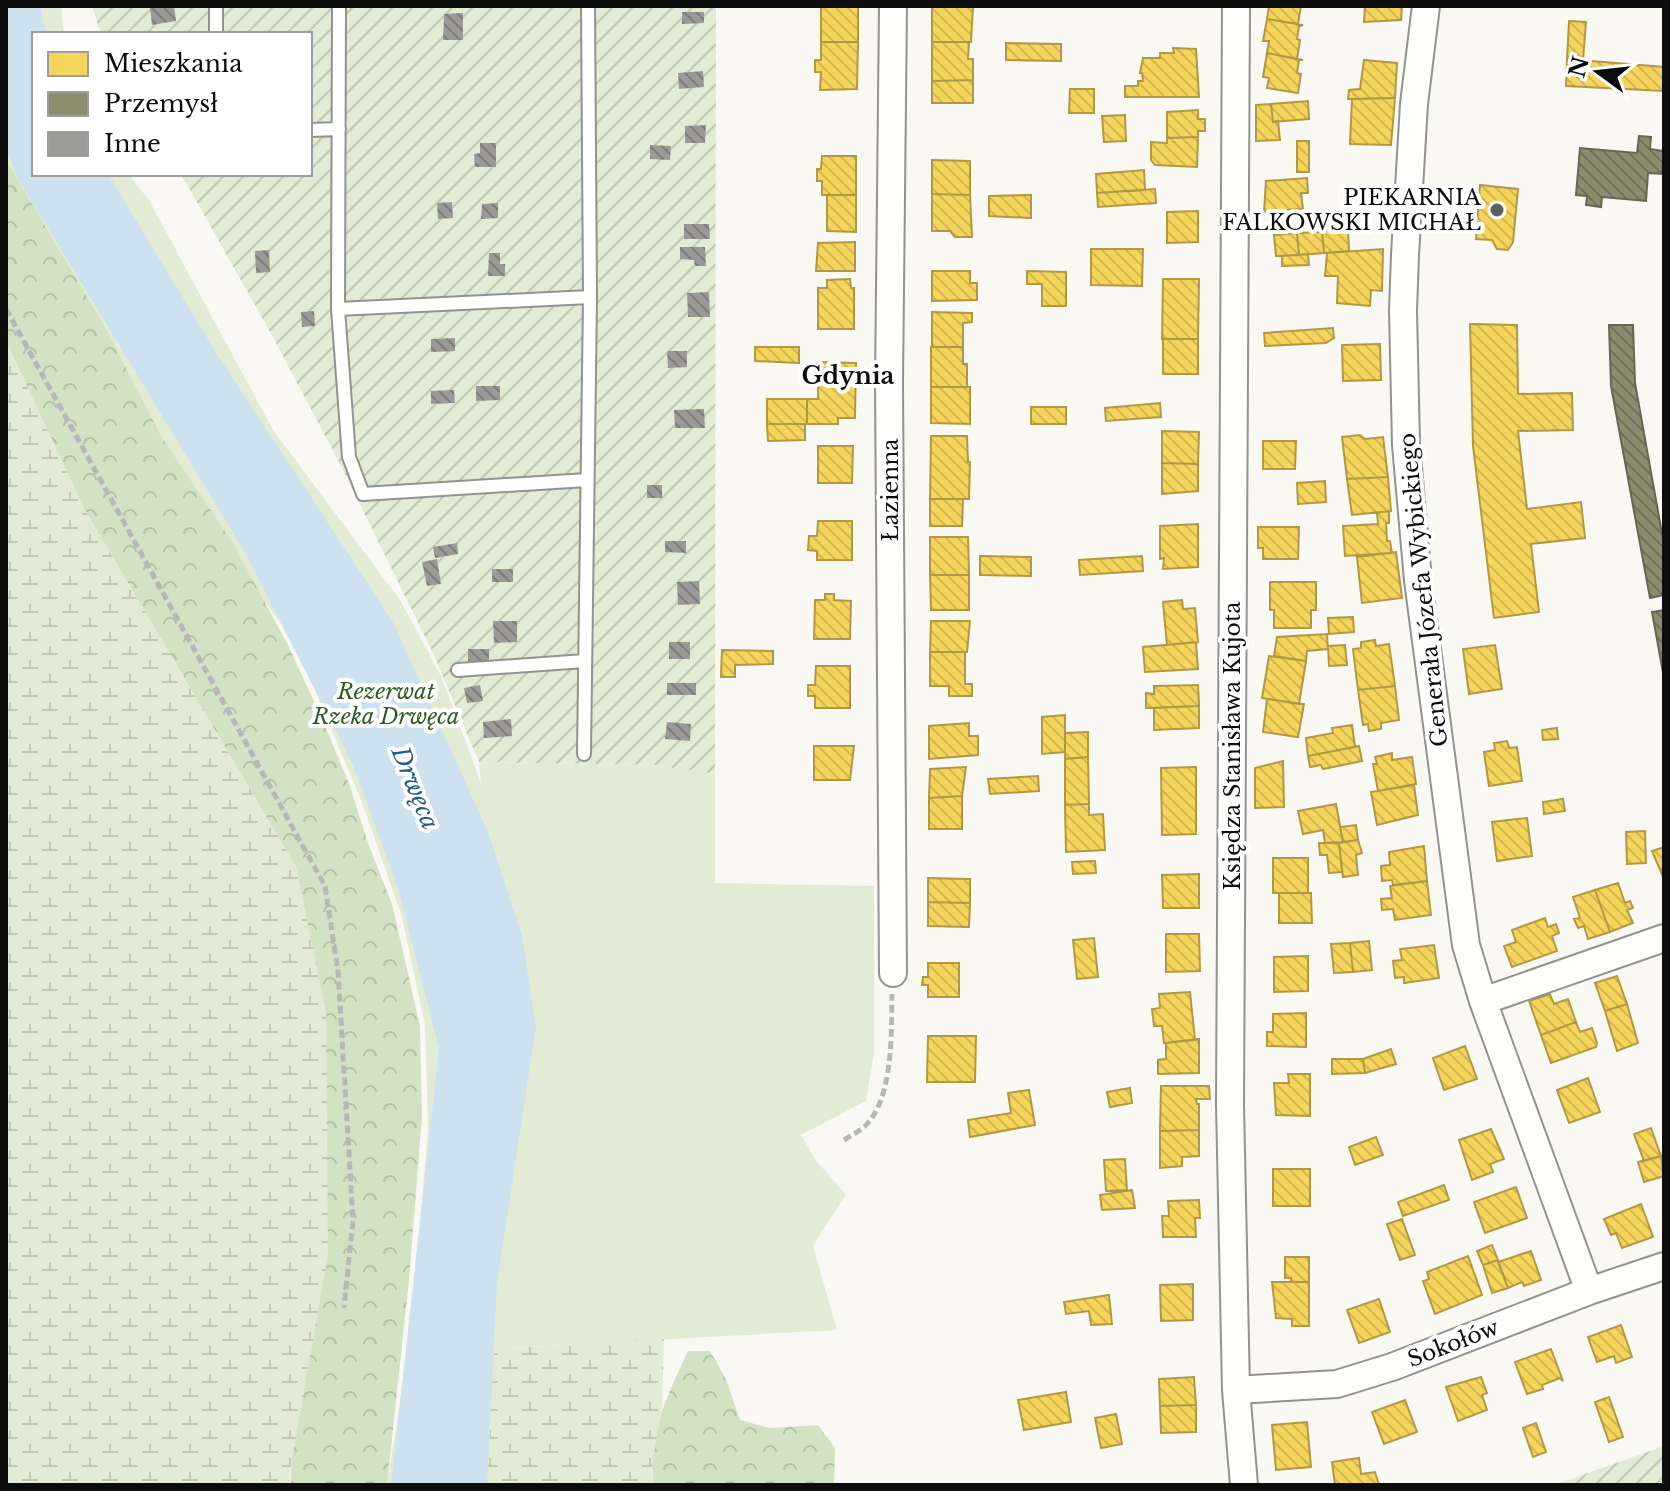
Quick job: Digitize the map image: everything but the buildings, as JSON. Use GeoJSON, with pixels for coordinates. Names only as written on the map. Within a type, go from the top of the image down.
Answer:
{"type":"FeatureCollection","features":[{"type":"Feature","properties":{"kind":"street","name":"Łazienna"},"geometry":{"type":"LineString","coordinates":[[893,6],[889,383],[893,973]]}},
{"type":"Feature","properties":{"kind":"street","name":"Księdza Stanisława Kujota"},"geometry":{"type":"LineString","coordinates":[[1236,6],[1230,1104],[1236,1390],[1244,1485]]}},
{"type":"Feature","properties":{"kind":"street","name":"Generała Józefa Wybickiego"},"geometry":{"type":"LineString","coordinates":[[1432,6],[1426,19],[1414,104],[1403,310],[1406,445],[1418,580],[1466,945],[1483,1001],[1589,1291]]}},
{"type":"Feature","properties":{"kind":"street"},"geometry":{"type":"LineString","coordinates":[[1483,1001],[1664,938]]}},
{"type":"Feature","properties":{"kind":"street","name":"Sokołów"},"geometry":{"type":"LineString","coordinates":[[1236,1390],[1337,1384],[1392,1367],[1589,1291],[1664,1266]]}},
{"type":"Feature","properties":{"kind":"lane"},"geometry":{"type":"LineString","coordinates":[[216,6],[216,32]]}},
{"type":"Feature","properties":{"kind":"lane"},"geometry":{"type":"LineString","coordinates":[[339,6],[338,309],[349,457],[363,494],[587,480]]}},
{"type":"Feature","properties":{"kind":"lane"},"geometry":{"type":"LineString","coordinates":[[584,754],[590,297],[588,6]]}},
{"type":"Feature","properties":{"kind":"lane"},"geometry":{"type":"LineString","coordinates":[[312,130],[339,129]]}},
{"type":"Feature","properties":{"kind":"lane"},"geometry":{"type":"LineString","coordinates":[[338,309],[590,297]]}},
{"type":"Feature","properties":{"kind":"lane"},"geometry":{"type":"LineString","coordinates":[[458,670],[585,661]]}},
{"type":"Feature","properties":{"kind":"path"},"geometry":{"type":"LineString","coordinates":[[6,309],[325,886],[338,971],[353,1220],[344,1308]]}},
{"type":"Feature","properties":{"kind":"path"},"geometry":{"type":"LineString","coordinates":[[844,1140],[866,1124],[882,1097],[890,1059],[893,973]]}},
{"type":"Feature","properties":{"kind":"green space"},"geometry":{"type":"Polygon","coordinates":[[[6,6],[61,6],[64,32],[32,32],[32,176],[130,176],[149,200],[273,430],[400,600],[441,676],[481,783],[479,762],[654,765],[715,774],[715,883],[874,886],[874,1053],[866,1101],[801,1135],[817,1162],[846,1194],[813,1246],[837,1330],[508,1348],[502,1485],[387,1485],[413,1318],[428,1126],[425,1025],[402,917],[363,805],[297,647],[155,444],[6,174],[6,6]]]}},
{"type":"Feature","properties":{"kind":"green space"},"geometry":{"type":"Polygon","coordinates":[[[92,6],[716,6],[715,774],[654,765],[479,762],[433,653],[339,462],[182,176],[312,176],[312,32],[100,32],[92,6]]]}},
{"type":"Feature","properties":{"kind":"green space"},"geometry":{"type":"Polygon","coordinates":[[[6,160],[106,329],[161,436],[234,545],[288,645],[349,783],[392,904],[420,1026],[422,1116],[409,1280],[387,1485],[291,1485],[296,867],[83,507],[6,341],[6,160]]]}},
{"type":"Feature","properties":{"kind":"green space"},"geometry":{"type":"Polygon","coordinates":[[[6,341],[83,507],[296,867],[326,1011],[328,1255],[290,1471],[291,1485],[6,1485],[6,341]]]}},
{"type":"Feature","properties":{"kind":"green space"},"geometry":{"type":"Polygon","coordinates":[[[664,1339],[662,1407],[651,1471],[655,1485],[487,1485],[494,1349],[664,1339]]]}},
{"type":"Feature","properties":{"kind":"green space"},"geometry":{"type":"Polygon","coordinates":[[[688,1351],[710,1351],[726,1379],[740,1420],[769,1428],[818,1425],[835,1448],[834,1485],[655,1485],[652,1452],[655,1434],[688,1351]]]}},
{"type":"Feature","properties":{"kind":"green space"},"geometry":{"type":"Polygon","coordinates":[[[1664,1446],[1664,1485],[1554,1485],[1664,1446]]]}},
{"type":"Feature","properties":{"kind":"water","name":"Rezerwat Rzeka Drwęca"},"geometry":{"type":"Polygon","coordinates":[[[6,6],[40,6],[46,32],[32,32],[32,176],[109,176],[217,354],[393,622],[488,832],[522,935],[536,1027],[497,1283],[487,1485],[391,1485],[439,1048],[398,889],[353,765],[245,552],[18,179],[6,149],[6,6]]]}},
{"type":"Feature","properties":{"kind":"place","name":"PIEKARNIA FALKOWSKI MICHAŁ"},"geometry":{"type":"Point","coordinates":[1497,210]}},
{"type":"Feature","properties":{"kind":"district","name":"Gdynia"},"geometry":{"type":"Point","coordinates":[848,376]}},
{"type":"Feature","properties":{"kind":"water label","name":"Drwęca"},"geometry":{"type":"Point","coordinates":[415,788]}}]}
